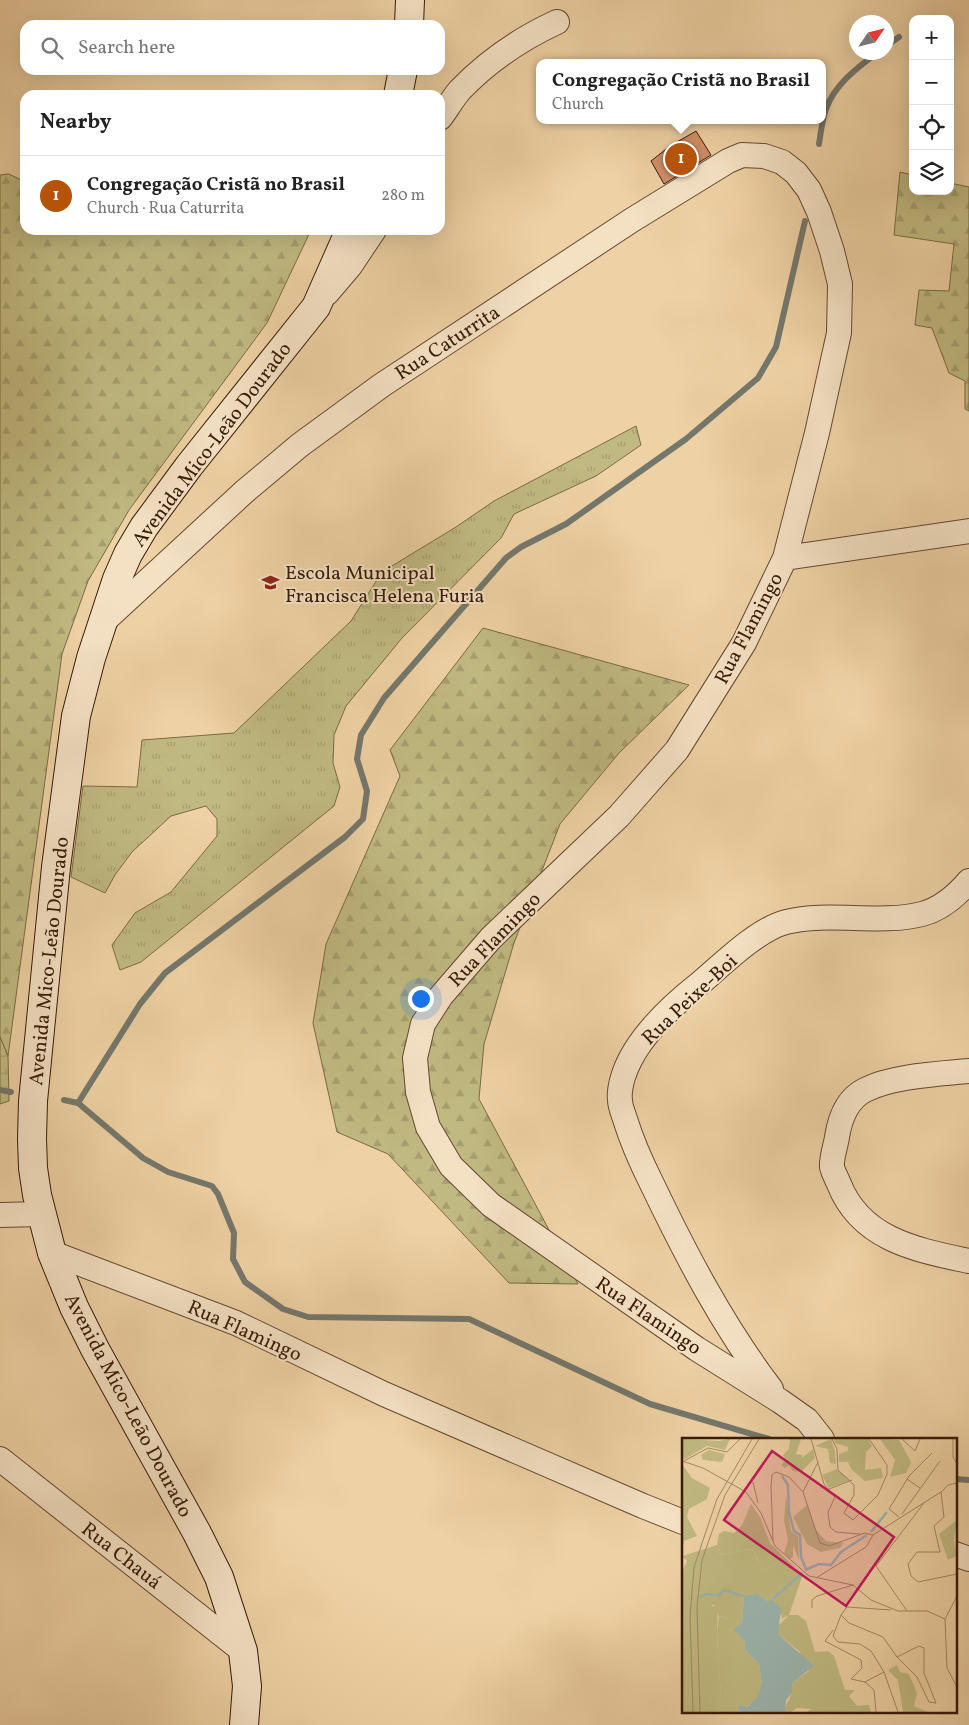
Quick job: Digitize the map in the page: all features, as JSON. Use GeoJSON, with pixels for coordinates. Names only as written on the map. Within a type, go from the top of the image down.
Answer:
{"type":"FeatureCollection","features":[{"type":"Feature","properties":{"kind":"street"},"geometry":{"type":"LineString","coordinates":[[409,20],[410,0]]}},
{"type":"Feature","properties":{"kind":"street"},"geometry":{"type":"LineString","coordinates":[[445,111],[459,92],[510,47],[535,32],[557,22]]}},
{"type":"Feature","properties":{"kind":"street"},"geometry":{"type":"LineString","coordinates":[[399,90],[402,75]]}},
{"type":"Feature","properties":{"kind":"street","name":"Rua Caturrita"},"geometry":{"type":"LineString","coordinates":[[103,622],[244,492],[300,445],[382,385],[632,220],[728,161],[742,155]]}},
{"type":"Feature","properties":{"kind":"street","name":"Rua Flamingo"},"geometry":{"type":"LineString","coordinates":[[742,155],[764,156],[782,162],[796,173],[809,190],[819,212],[832,251],[840,284],[839,333],[817,433],[785,558],[744,643],[678,750],[619,816],[491,938],[441,996],[423,1024],[415,1058],[418,1092],[428,1127],[451,1166],[490,1205],[698,1349],[780,1401],[806,1420],[821,1438]]}},
{"type":"Feature","properties":{"kind":"street","name":"Avenida Mico-Leão Dourado"},"geometry":{"type":"LineString","coordinates":[[244,1725],[247,1686],[243,1652],[219,1577],[197,1533],[95,1349],[74,1307],[52,1253],[33,1168],[33,1101],[56,867],[76,716],[91,658],[117,579],[128,554],[144,527],[174,486],[316,307],[348,235]]}},
{"type":"Feature","properties":{"kind":"street"},"geometry":{"type":"LineString","coordinates":[[316,307],[350,266],[371,235]]}},
{"type":"Feature","properties":{"kind":"street","name":"Rua Flamingo"},"geometry":{"type":"LineString","coordinates":[[785,558],[969,531]]}},
{"type":"Feature","properties":{"kind":"street"},"geometry":{"type":"LineString","coordinates":[[128,554],[150,561],[162,561],[173,557]]}},
{"type":"Feature","properties":{"kind":"street","name":"Rua Peixe-Boi"},"geometry":{"type":"LineString","coordinates":[[780,1401],[750,1361],[723,1319],[676,1235],[632,1143],[620,1100],[622,1078],[634,1052],[654,1026],[692,990],[764,931],[784,923],[809,918],[895,917],[923,914],[958,894],[969,880]]}},
{"type":"Feature","properties":{"kind":"street"},"geometry":{"type":"LineString","coordinates":[[969,1070],[896,1080],[864,1090],[850,1101],[840,1120],[832,1166],[843,1194],[857,1216],[891,1240],[926,1252],[969,1261]]}},
{"type":"Feature","properties":{"kind":"street"},"geometry":{"type":"LineString","coordinates":[[0,1215],[42,1214]]}},
{"type":"Feature","properties":{"kind":"street","name":"Rua Flamingo"},"geometry":{"type":"LineString","coordinates":[[52,1253],[236,1323],[384,1394],[682,1522]]}},
{"type":"Feature","properties":{"kind":"street","name":"Rua Chauá"},"geometry":{"type":"LineString","coordinates":[[0,1459],[243,1652]]}},
{"type":"Feature","properties":{"kind":"street"},"geometry":{"type":"LineString","coordinates":[[956,1554],[969,1559]]}},
{"type":"Feature","properties":{"kind":"green space"},"geometry":{"type":"Polygon","coordinates":[[[900,172],[909,174],[909,195],[954,195],[954,184],[969,187],[969,411],[965,409],[965,381],[949,373],[932,328],[915,325],[919,290],[949,291],[954,244],[894,235],[900,172]]]}},
{"type":"Feature","properties":{"kind":"green space"},"geometry":{"type":"Polygon","coordinates":[[[9,174],[20,180],[20,235],[309,235],[267,323],[129,510],[88,581],[62,654],[8,1056],[0,1037],[0,175],[9,174]]]}},
{"type":"Feature","properties":{"kind":"green space"},"geometry":{"type":"Polygon","coordinates":[[[636,426],[641,445],[596,476],[514,514],[501,538],[402,638],[346,706],[334,735],[333,763],[340,787],[334,806],[141,962],[120,970],[112,945],[135,913],[171,892],[217,836],[217,819],[206,806],[171,816],[132,852],[115,875],[105,893],[71,877],[83,786],[137,787],[142,740],[234,733],[351,621],[382,572],[456,527],[494,501],[636,426]]]}},
{"type":"Feature","properties":{"kind":"green space"},"geometry":{"type":"Polygon","coordinates":[[[483,628],[689,685],[619,753],[560,824],[514,943],[484,1044],[479,1099],[578,1284],[509,1283],[388,1154],[337,1132],[313,1023],[326,944],[400,776],[390,750],[483,628]]]}},
{"type":"Feature","properties":{"kind":"green space"},"geometry":{"type":"Polygon","coordinates":[[[0,1037],[8,1056],[9,1101],[0,1104],[0,1037]]]}},
{"type":"Feature","properties":{"kind":"building"},"geometry":{"type":"Polygon","coordinates":[[[696,131],[711,155],[664,184],[651,161],[670,146],[696,131]]]}},
{"type":"Feature","properties":{"kind":"waterway"},"geometry":{"type":"LineString","coordinates":[[894,40],[899,37]]}},
{"type":"Feature","properties":{"kind":"waterway"},"geometry":{"type":"LineString","coordinates":[[826,110],[830,100],[841,84],[867,60]]}},
{"type":"Feature","properties":{"kind":"waterway"},"geometry":{"type":"LineString","coordinates":[[819,144],[822,124]]}},
{"type":"Feature","properties":{"kind":"waterway"},"geometry":{"type":"LineString","coordinates":[[78,1103],[140,1004],[165,973],[345,837],[363,819],[367,791],[357,759],[361,735],[384,698],[506,558],[521,547],[566,524],[686,439],[758,378],[776,347],[805,221]]}},
{"type":"Feature","properties":{"kind":"waterway"},"geometry":{"type":"LineString","coordinates":[[0,1090],[11,1092]]}},
{"type":"Feature","properties":{"kind":"waterway"},"geometry":{"type":"LineString","coordinates":[[64,1100],[78,1103],[143,1158],[168,1172],[212,1186],[218,1194],[234,1233],[233,1259],[245,1282],[283,1309],[308,1317],[469,1319],[650,1404],[766,1438]]}},
{"type":"Feature","properties":{"kind":"waterway"},"geometry":{"type":"LineString","coordinates":[[956,1479],[969,1480]]}},
{"type":"Feature","properties":{"kind":"place","name":"Congregação Cristã no Brasil"},"geometry":{"type":"Point","coordinates":[681,159]}},
{"type":"Feature","properties":{"kind":"place","name":"Escola Municipal Francisca Helena Furia"},"geometry":{"type":"Point","coordinates":[271,583]}}]}
